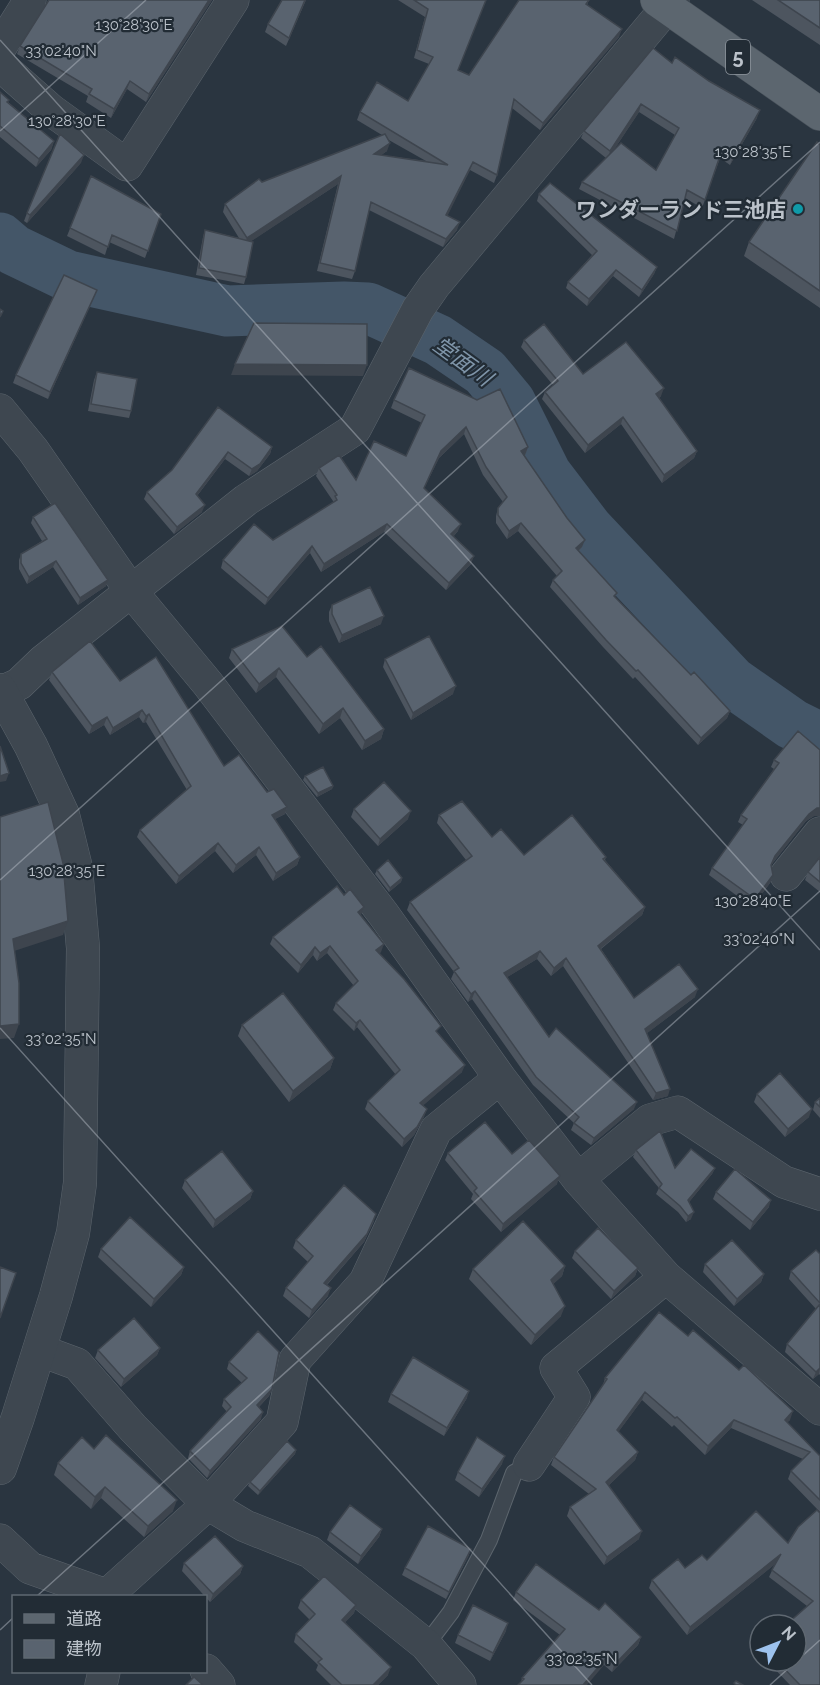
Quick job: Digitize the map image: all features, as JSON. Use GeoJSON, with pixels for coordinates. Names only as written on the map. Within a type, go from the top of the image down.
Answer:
{"type":"FeatureCollection","features":[{"type":"Feature","properties":{"kind":"main road","name":"5"},"geometry":{"type":"LineString","coordinates":[[666,2],[820,114]]}},
{"type":"Feature","properties":{"kind":"street"},"geometry":{"type":"LineString","coordinates":[[0,48],[30,0]]}},
{"type":"Feature","properties":{"kind":"street"},"geometry":{"type":"LineString","coordinates":[[0,65],[51,110],[127,165],[233,0]]}},
{"type":"Feature","properties":{"kind":"street"},"geometry":{"type":"LineString","coordinates":[[0,1468],[56,1296],[73,1233],[80,1183],[83,948],[76,868],[63,815],[31,746],[1,691],[19,684],[43,661],[246,500],[355,429],[418,309],[434,286],[666,2]]}},
{"type":"Feature","properties":{"kind":"street"},"geometry":{"type":"LineString","coordinates":[[0,410],[33,450],[131,591],[208,684],[370,897],[500,1078],[578,1179],[666,1277],[820,1408]]}},
{"type":"Feature","properties":{"kind":"street"},"geometry":{"type":"LineString","coordinates":[[786,875],[820,833]]}},
{"type":"Feature","properties":{"kind":"street"},"geometry":{"type":"LineString","coordinates":[[108,1595],[208,1504],[282,1422],[295,1359],[365,1282],[436,1130],[500,1078]]}},
{"type":"Feature","properties":{"kind":"street"},"geometry":{"type":"LineString","coordinates":[[578,1179],[650,1120],[678,1112],[784,1182],[820,1194]]}},
{"type":"Feature","properties":{"kind":"street"},"geometry":{"type":"LineString","coordinates":[[529,1465],[574,1397],[556,1368],[666,1277]]}},
{"type":"Feature","properties":{"kind":"street"},"geometry":{"type":"LineString","coordinates":[[39,1350],[77,1364],[134,1428],[208,1504],[245,1526],[310,1552],[426,1645],[460,1685]]}},
{"type":"Feature","properties":{"kind":"street"},"geometry":{"type":"LineString","coordinates":[[0,1540],[30,1568],[104,1595]]}},
{"type":"Feature","properties":{"kind":"street"},"geometry":{"type":"LineString","coordinates":[[207,1671],[219,1685]]}},
{"type":"Feature","properties":{"kind":"lane"},"geometry":{"type":"LineString","coordinates":[[426,1645],[451,1612],[489,1540],[514,1473],[529,1465]]}},
{"type":"Feature","properties":{"kind":"building"},"geometry":{"type":"Polygon","coordinates":[[[49,0],[209,0],[149,94],[130,81],[114,109],[89,94],[92,89],[20,46],[49,0]]]}},
{"type":"Feature","properties":{"kind":"building"},"geometry":{"type":"Polygon","coordinates":[[[282,0],[305,0],[289,38],[268,24],[282,0]]]}},
{"type":"Feature","properties":{"kind":"building"},"geometry":{"type":"Polygon","coordinates":[[[414,0],[486,0],[458,70],[469,75],[519,0],[589,0],[586,4],[622,29],[543,123],[514,99],[497,175],[473,162],[446,215],[460,222],[446,239],[371,202],[355,271],[320,263],[341,176],[247,238],[225,204],[259,179],[262,182],[385,134],[390,143],[374,154],[448,165],[360,112],[377,82],[408,101],[433,57],[417,50],[428,9],[414,0]]]}},
{"type":"Feature","properties":{"kind":"building"},"geometry":{"type":"Polygon","coordinates":[[[778,0],[820,0],[820,28],[778,0]]]}},
{"type":"Feature","properties":{"kind":"building"},"geometry":{"type":"Polygon","coordinates":[[[653,48],[672,63],[675,57],[709,81],[760,110],[733,157],[722,150],[705,200],[687,190],[677,231],[582,182],[621,143],[656,170],[679,128],[641,104],[610,151],[584,131],[653,48]]]}},
{"type":"Feature","properties":{"kind":"building"},"geometry":{"type":"Polygon","coordinates":[[[0,92],[9,100],[7,102],[54,141],[39,159],[0,126],[0,92]]]}},
{"type":"Feature","properties":{"kind":"building"},"geometry":{"type":"Polygon","coordinates":[[[60,134],[84,155],[30,215],[27,213],[60,134]]]}},
{"type":"Feature","properties":{"kind":"building","name":"ワンダーランド三池店"},"geometry":{"type":"Polygon","coordinates":[[[817,142],[820,145],[820,291],[749,242],[817,142]]]}},
{"type":"Feature","properties":{"kind":"building"},"geometry":{"type":"Polygon","coordinates":[[[91,176],[161,214],[148,251],[112,235],[108,247],[70,228],[91,176]]]}},
{"type":"Feature","properties":{"kind":"building"},"geometry":{"type":"Polygon","coordinates":[[[550,183],[657,267],[642,290],[616,270],[589,299],[568,282],[597,251],[539,194],[550,183]]]}},
{"type":"Feature","properties":{"kind":"building"},"geometry":{"type":"Polygon","coordinates":[[[205,230],[253,242],[246,277],[199,268],[205,230]]]}},
{"type":"Feature","properties":{"kind":"building"},"geometry":{"type":"Polygon","coordinates":[[[64,275],[97,290],[50,392],[16,375],[64,275]]]}},
{"type":"Feature","properties":{"kind":"building"},"geometry":{"type":"Polygon","coordinates":[[[254,323],[367,324],[367,365],[235,364],[254,323]]]}},
{"type":"Feature","properties":{"kind":"building"},"geometry":{"type":"Polygon","coordinates":[[[544,324],[583,374],[626,342],[664,388],[656,394],[697,451],[664,475],[623,417],[588,445],[545,392],[558,381],[524,340],[544,324]]]}},
{"type":"Feature","properties":{"kind":"building"},"geometry":{"type":"Polygon","coordinates":[[[409,368],[477,400],[500,389],[528,447],[521,451],[585,540],[576,548],[617,593],[614,596],[691,675],[694,672],[730,711],[701,738],[638,670],[636,671],[606,640],[553,580],[562,571],[521,523],[509,531],[498,515],[498,508],[507,497],[486,467],[466,427],[441,451],[424,488],[461,524],[451,534],[474,556],[449,583],[387,524],[324,564],[312,546],[268,598],[223,560],[254,524],[273,540],[337,500],[335,496],[337,495],[319,468],[339,455],[356,480],[374,441],[406,456],[425,415],[394,400],[409,368]]]}},
{"type":"Feature","properties":{"kind":"building"},"geometry":{"type":"Polygon","coordinates":[[[97,372],[137,379],[131,411],[91,404],[97,372]]]}},
{"type":"Feature","properties":{"kind":"building"},"geometry":{"type":"Polygon","coordinates":[[[218,407],[272,447],[260,464],[252,469],[228,452],[196,494],[205,505],[177,527],[147,492],[172,470],[218,407]]]}},
{"type":"Feature","properties":{"kind":"building"},"geometry":{"type":"Polygon","coordinates":[[[55,503],[108,580],[80,598],[56,561],[29,577],[21,563],[21,554],[47,539],[33,517],[55,503]]]}},
{"type":"Feature","properties":{"kind":"building"},"geometry":{"type":"Polygon","coordinates":[[[370,587],[384,616],[342,635],[332,614],[332,605],[370,587]]]}},
{"type":"Feature","properties":{"kind":"building"},"geometry":{"type":"Polygon","coordinates":[[[282,626],[307,657],[321,646],[384,729],[365,741],[343,708],[323,724],[279,668],[259,684],[232,649],[282,626]]]}},
{"type":"Feature","properties":{"kind":"building"},"geometry":{"type":"Polygon","coordinates":[[[429,636],[456,686],[413,713],[385,659],[429,636]]]}},
{"type":"Feature","properties":{"kind":"building"},"geometry":{"type":"Polygon","coordinates":[[[90,641],[120,681],[156,657],[224,766],[239,755],[267,792],[274,789],[287,807],[272,815],[300,857],[276,873],[259,847],[236,865],[218,843],[179,876],[140,830],[191,786],[149,714],[146,716],[142,710],[113,728],[107,717],[92,726],[52,672],[90,641]]]}},
{"type":"Feature","properties":{"kind":"building"},"geometry":{"type":"Polygon","coordinates":[[[798,731],[820,750],[820,808],[809,814],[775,856],[771,865],[773,875],[755,899],[712,868],[747,819],[741,815],[779,763],[774,760],[798,731]]]}},
{"type":"Feature","properties":{"kind":"building"},"geometry":{"type":"Polygon","coordinates":[[[0,746],[9,773],[0,776],[0,746]]]}},
{"type":"Feature","properties":{"kind":"building"},"geometry":{"type":"Polygon","coordinates":[[[323,767],[333,786],[318,793],[305,776],[323,767]]]}},
{"type":"Feature","properties":{"kind":"building"},"geometry":{"type":"Polygon","coordinates":[[[384,782],[411,811],[380,839],[354,809],[384,782]]]}},
{"type":"Feature","properties":{"kind":"building"},"geometry":{"type":"Polygon","coordinates":[[[462,801],[492,837],[501,829],[524,855],[572,815],[606,857],[603,859],[645,907],[598,946],[634,998],[679,964],[698,989],[645,1029],[670,1089],[656,1093],[566,958],[554,968],[540,951],[504,973],[549,1037],[556,1028],[637,1102],[594,1138],[574,1123],[579,1117],[536,1077],[475,991],[471,994],[454,971],[459,968],[410,902],[472,856],[439,815],[462,801]]]}},
{"type":"Feature","properties":{"kind":"building"},"geometry":{"type":"Polygon","coordinates":[[[48,802],[63,863],[68,921],[13,939],[19,983],[19,1024],[0,1026],[0,817],[48,802]]]}},
{"type":"Feature","properties":{"kind":"building"},"geometry":{"type":"Polygon","coordinates":[[[820,857],[820,882],[808,872],[820,857]]]}},
{"type":"Feature","properties":{"kind":"building"},"geometry":{"type":"Polygon","coordinates":[[[388,860],[402,878],[390,888],[377,870],[388,860]]]}},
{"type":"Feature","properties":{"kind":"building"},"geometry":{"type":"Polygon","coordinates":[[[337,886],[344,895],[350,889],[364,907],[358,912],[384,944],[376,950],[404,979],[441,1026],[436,1031],[465,1065],[420,1103],[427,1109],[417,1127],[404,1139],[368,1101],[400,1070],[360,1020],[356,1023],[336,1003],[358,981],[330,946],[320,953],[315,947],[301,965],[273,937],[337,886]]]}},
{"type":"Feature","properties":{"kind":"building"},"geometry":{"type":"Polygon","coordinates":[[[283,993],[334,1058],[293,1091],[242,1025],[283,993]]]}},
{"type":"Feature","properties":{"kind":"building"},"geometry":{"type":"Polygon","coordinates":[[[780,1073],[812,1109],[788,1129],[757,1094],[780,1073]]]}},
{"type":"Feature","properties":{"kind":"building"},"geometry":{"type":"Polygon","coordinates":[[[485,1122],[512,1154],[529,1140],[560,1176],[503,1224],[474,1191],[477,1188],[448,1153],[485,1122]]]}},
{"type":"Feature","properties":{"kind":"building"},"geometry":{"type":"Polygon","coordinates":[[[660,1131],[675,1168],[691,1149],[715,1168],[688,1200],[694,1212],[688,1216],[659,1188],[662,1184],[636,1150],[660,1131]]]}},
{"type":"Feature","properties":{"kind":"building"},"geometry":{"type":"Polygon","coordinates":[[[222,1151],[253,1191],[215,1220],[185,1180],[222,1151]]]}},
{"type":"Feature","properties":{"kind":"building"},"geometry":{"type":"Polygon","coordinates":[[[735,1169],[771,1200],[753,1222],[716,1192],[735,1169]]]}},
{"type":"Feature","properties":{"kind":"building"},"geometry":{"type":"Polygon","coordinates":[[[344,1185],[376,1214],[367,1234],[324,1283],[331,1288],[312,1310],[286,1288],[313,1256],[296,1240],[344,1185]]]}},
{"type":"Feature","properties":{"kind":"building"},"geometry":{"type":"Polygon","coordinates":[[[130,1217],[184,1267],[154,1299],[101,1249],[130,1217]]]}},
{"type":"Feature","properties":{"kind":"building"},"geometry":{"type":"Polygon","coordinates":[[[523,1221],[565,1266],[551,1280],[565,1306],[535,1335],[473,1269],[523,1221]]]}},
{"type":"Feature","properties":{"kind":"building"},"geometry":{"type":"Polygon","coordinates":[[[598,1228],[638,1268],[614,1291],[575,1251],[598,1228]]]}},
{"type":"Feature","properties":{"kind":"building"},"geometry":{"type":"Polygon","coordinates":[[[732,1240],[764,1274],[737,1299],[705,1264],[732,1240]]]}},
{"type":"Feature","properties":{"kind":"building"},"geometry":{"type":"Polygon","coordinates":[[[816,1250],[820,1254],[820,1303],[791,1271],[816,1250]]]}},
{"type":"Feature","properties":{"kind":"building"},"geometry":{"type":"Polygon","coordinates":[[[0,1267],[16,1273],[0,1318],[0,1267]]]}},
{"type":"Feature","properties":{"kind":"building"},"geometry":{"type":"Polygon","coordinates":[[[820,1304],[820,1368],[816,1372],[787,1344],[820,1304]]]}},
{"type":"Feature","properties":{"kind":"building"},"geometry":{"type":"Polygon","coordinates":[[[659,1312],[688,1336],[693,1330],[739,1370],[744,1365],[793,1411],[785,1420],[820,1456],[820,1500],[791,1471],[810,1452],[734,1420],[708,1446],[677,1417],[675,1418],[645,1392],[617,1430],[638,1452],[606,1482],[642,1531],[607,1557],[570,1507],[596,1489],[554,1457],[607,1379],[605,1378],[659,1312]]]}},
{"type":"Feature","properties":{"kind":"building"},"geometry":{"type":"Polygon","coordinates":[[[134,1318],[160,1348],[124,1379],[98,1350],[134,1318]]]}},
{"type":"Feature","properties":{"kind":"building"},"geometry":{"type":"Polygon","coordinates":[[[258,1331],[279,1352],[272,1389],[257,1405],[263,1412],[210,1471],[190,1451],[231,1407],[224,1399],[247,1378],[229,1362],[258,1331]]]}},
{"type":"Feature","properties":{"kind":"building"},"geometry":{"type":"Polygon","coordinates":[[[413,1357],[469,1391],[447,1428],[391,1394],[413,1357]]]}},
{"type":"Feature","properties":{"kind":"building"},"geometry":{"type":"Polygon","coordinates":[[[106,1435],[177,1500],[148,1526],[105,1487],[95,1497],[58,1463],[82,1437],[94,1449],[106,1435]]]}},
{"type":"Feature","properties":{"kind":"building"},"geometry":{"type":"Polygon","coordinates":[[[477,1437],[505,1456],[482,1489],[458,1472],[477,1437]]]}},
{"type":"Feature","properties":{"kind":"building"},"geometry":{"type":"Polygon","coordinates":[[[287,1441],[296,1450],[260,1491],[250,1482],[287,1441]]]}},
{"type":"Feature","properties":{"kind":"building"},"geometry":{"type":"Polygon","coordinates":[[[350,1505],[382,1529],[361,1556],[330,1532],[350,1505]]]}},
{"type":"Feature","properties":{"kind":"building"},"geometry":{"type":"Polygon","coordinates":[[[817,1510],[820,1513],[820,1685],[800,1685],[788,1673],[808,1673],[808,1613],[800,1613],[813,1601],[772,1570],[781,1554],[690,1627],[652,1580],[678,1559],[685,1568],[702,1555],[707,1560],[756,1511],[788,1543],[798,1527],[817,1510]]]}},
{"type":"Feature","properties":{"kind":"building"},"geometry":{"type":"Polygon","coordinates":[[[428,1526],[471,1549],[449,1592],[405,1568],[428,1526]]]}},
{"type":"Feature","properties":{"kind":"building"},"geometry":{"type":"Polygon","coordinates":[[[215,1536],[243,1566],[213,1594],[184,1563],[215,1536]]]}},
{"type":"Feature","properties":{"kind":"building"},"geometry":{"type":"Polygon","coordinates":[[[536,1564],[599,1610],[605,1603],[641,1637],[614,1665],[607,1657],[583,1685],[518,1685],[565,1629],[516,1592],[536,1564]]]}},
{"type":"Feature","properties":{"kind":"building"},"geometry":{"type":"Polygon","coordinates":[[[324,1576],[356,1605],[342,1620],[391,1667],[373,1685],[342,1685],[318,1662],[322,1659],[296,1634],[315,1614],[301,1600],[324,1576]]]}},
{"type":"Feature","properties":{"kind":"building"},"geometry":{"type":"Polygon","coordinates":[[[473,1605],[508,1623],[493,1653],[458,1635],[473,1605]]]}},
{"type":"Feature","properties":{"kind":"building"},"geometry":{"type":"Polygon","coordinates":[[[194,1677],[203,1685],[186,1685],[194,1677]]]}},
{"type":"Feature","properties":{"kind":"waterway","name":"堂面川"},"geometry":{"type":"LineString","coordinates":[[0,238],[14,250],[68,276],[227,311],[368,308],[438,340],[485,372],[510,402],[546,474],[588,529],[732,682],[792,724],[820,738]]}},
{"type":"Feature","properties":{"kind":"place","name":"ワンダーランド三池店"},"geometry":{"type":"Point","coordinates":[798,209]}}]}
